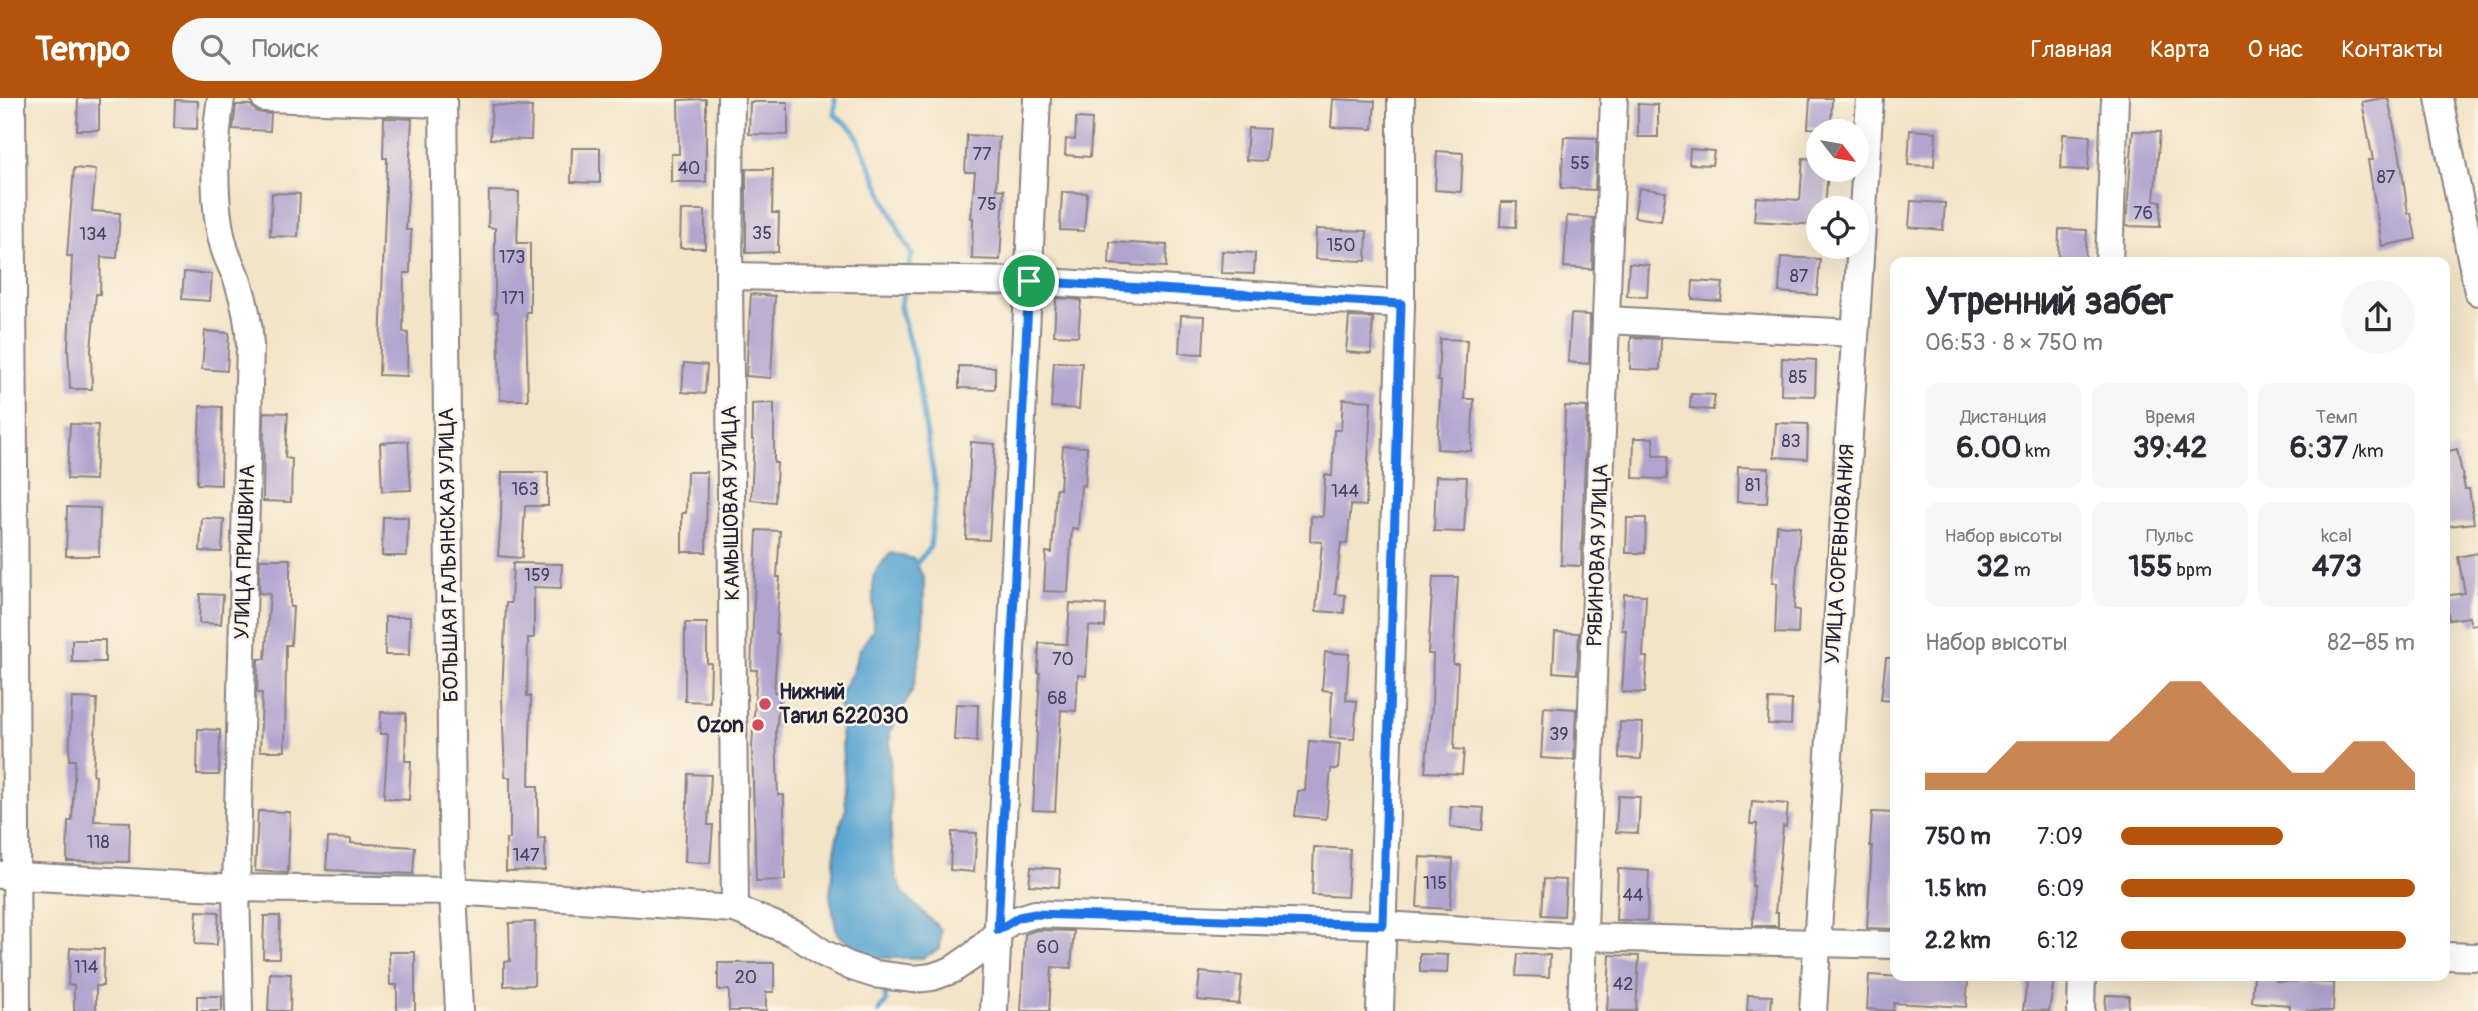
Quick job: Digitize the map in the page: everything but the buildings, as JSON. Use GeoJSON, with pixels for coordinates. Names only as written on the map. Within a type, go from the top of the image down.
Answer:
{"type":"FeatureCollection","features":[{"type":"Feature","properties":{"kind":"street"},"geometry":{"type":"LineString","coordinates":[[12,98],[8,875],[17,1011]]}},
{"type":"Feature","properties":{"kind":"street","name":"УЛИЦА ПРИШВИНА"},"geometry":{"type":"LineString","coordinates":[[221,98],[217,127],[218,221],[224,249],[244,301],[249,322],[250,345],[236,888],[239,1011]]}},
{"type":"Feature","properties":{"kind":"street"},"geometry":{"type":"LineString","coordinates":[[265,98],[443,101]]}},
{"type":"Feature","properties":{"kind":"street","name":"КАМЫШОВАЯ УЛИЦА"},"geometry":{"type":"LineString","coordinates":[[731,98],[729,276],[735,909]]}},
{"type":"Feature","properties":{"kind":"street"},"geometry":{"type":"LineString","coordinates":[[995,1011],[1037,98]]}},
{"type":"Feature","properties":{"kind":"street"},"geometry":{"type":"LineString","coordinates":[[1380,1011],[1401,304],[1401,98]]}},
{"type":"Feature","properties":{"kind":"street","name":"РЯБИНОВАЯ УЛИЦА"},"geometry":{"type":"LineString","coordinates":[[1581,1011],[1614,98]]}},
{"type":"Feature","properties":{"kind":"street","name":"УЛИЦА СОРЕВНОВАНИЯ"},"geometry":{"type":"LineString","coordinates":[[1813,1011],[1870,98]]}},
{"type":"Feature","properties":{"kind":"street"},"geometry":{"type":"LineString","coordinates":[[2109,257],[2115,98]]}},
{"type":"Feature","properties":{"kind":"street"},"geometry":{"type":"LineString","coordinates":[[2439,98],[2478,292]]}},
{"type":"Feature","properties":{"kind":"street","name":"БОЛЬШАЯ ГАЛЬЯНСКАЯ УЛИЦА"},"geometry":{"type":"LineString","coordinates":[[443,101],[453,891],[459,1011]]}},
{"type":"Feature","properties":{"kind":"street"},"geometry":{"type":"LineString","coordinates":[[729,276],[1029,281],[1401,304]]}},
{"type":"Feature","properties":{"kind":"street"},"geometry":{"type":"LineString","coordinates":[[1607,320],[1854,333]]}},
{"type":"Feature","properties":{"kind":"street"},"geometry":{"type":"LineString","coordinates":[[8,875],[236,888],[453,891],[735,909],[794,933],[852,967],[874,974],[914,979],[932,977],[952,970],[974,955],[998,930],[1019,917],[1035,914],[1383,925],[1584,937],[1890,945]]}},
{"type":"Feature","properties":{"kind":"street"},"geometry":{"type":"LineString","coordinates":[[2450,956],[2478,957]]}},
{"type":"Feature","properties":{"kind":"street"},"geometry":{"type":"LineString","coordinates":[[2081,1011],[2082,981]]}},
{"type":"Feature","properties":{"kind":"water"},"geometry":{"type":"Polygon","coordinates":[[[891,553],[914,559],[924,579],[923,641],[913,689],[890,732],[891,843],[896,877],[904,894],[941,930],[940,949],[923,958],[874,958],[853,947],[837,933],[830,896],[837,836],[846,808],[839,695],[852,673],[859,651],[873,630],[873,578],[878,567],[891,553]]]}},
{"type":"Feature","properties":{"kind":"waterway"},"geometry":{"type":"LineString","coordinates":[[835,98],[835,115],[854,130],[912,254],[909,265]]}},
{"type":"Feature","properties":{"kind":"waterway"},"geometry":{"type":"LineString","coordinates":[[903,294],[900,307],[915,363],[936,491],[930,547],[913,568]]}},
{"type":"Feature","properties":{"kind":"waterway"},"geometry":{"type":"LineString","coordinates":[[879,1011],[886,1002],[884,987]]}},
{"type":"Feature","properties":{"kind":"place","name":"Нижний Тагил 622030"},"geometry":{"type":"Point","coordinates":[765,704]}},
{"type":"Feature","properties":{"kind":"place","name":"Ozon"},"geometry":{"type":"Point","coordinates":[758,725]}},
{"type":"Feature","properties":{"kind":"route"},"geometry":{"type":"LineString","coordinates":[[1029,281],[1401,304],[1383,925],[1035,914],[1019,917],[998,930],[1029,281]]}}]}
